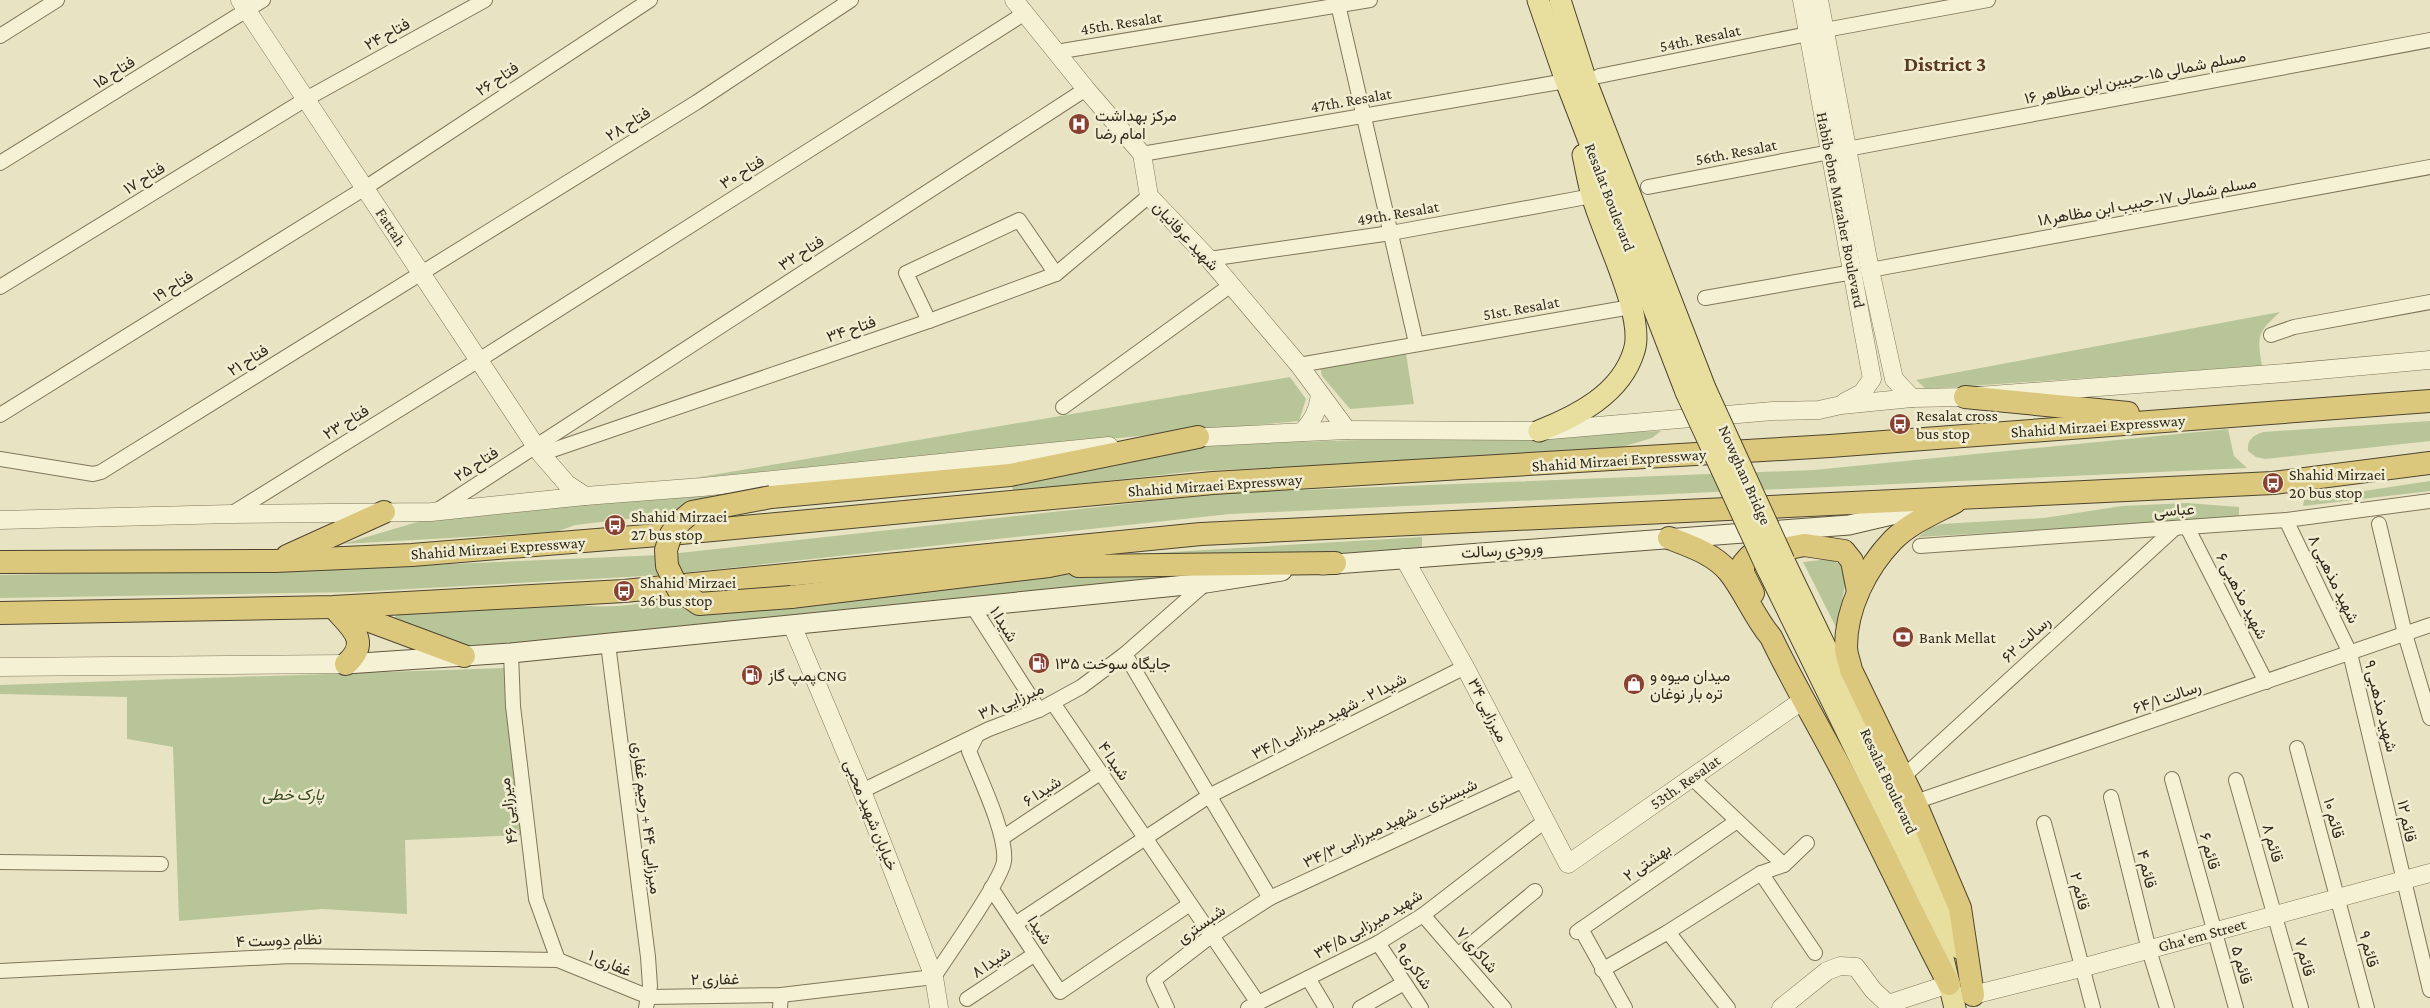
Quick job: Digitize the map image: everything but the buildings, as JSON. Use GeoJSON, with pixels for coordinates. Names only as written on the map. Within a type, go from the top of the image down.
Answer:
{"type":"FeatureCollection","features":[{"type":"Feature","properties":{"kind":"highway"},"geometry":{"type":"LineString","coordinates":[[1965,397],[2191,420]]}},
{"type":"Feature","properties":{"kind":"highway","name":"Shahid Mirzaei Expressway"},"geometry":{"type":"LineString","coordinates":[[0,562],[276,561],[412,555],[1213,483],[1611,460],[2191,420],[2430,401]]}},
{"type":"Feature","properties":{"kind":"highway"},"geometry":{"type":"LineString","coordinates":[[1198,437],[1010,475],[771,497],[692,512],[681,520],[671,534],[666,550],[667,566],[678,590],[699,604],[791,597],[1049,566],[1200,534]]}},
{"type":"Feature","properties":{"kind":"highway"},"geometry":{"type":"LineString","coordinates":[[0,613],[332,607],[624,591],[1200,534],[1834,502],[1963,499],[2273,483],[2430,463]]}},
{"type":"Feature","properties":{"kind":"highway"},"geometry":{"type":"LineString","coordinates":[[1963,499],[1922,518],[1894,539],[1873,564],[1858,592],[1848,622],[1846,649],[1852,670],[1915,802],[1960,908],[1975,1002]]}},
{"type":"Feature","properties":{"kind":"highway"},"geometry":{"type":"LineString","coordinates":[[276,561],[384,512]]}},
{"type":"Feature","properties":{"kind":"highway"},"geometry":{"type":"LineString","coordinates":[[1669,538],[1699,550],[1729,572],[1758,622],[1771,637]]}},
{"type":"Feature","properties":{"kind":"highway"},"geometry":{"type":"LineString","coordinates":[[1858,592],[1852,561],[1844,551],[1804,545],[1750,556],[1743,564],[1743,573],[1766,618],[1771,637],[1852,790],[1892,868],[1917,924],[1949,984]]}},
{"type":"Feature","properties":{"kind":"highway"},"geometry":{"type":"LineString","coordinates":[[1049,566],[1335,563]]}},
{"type":"Feature","properties":{"kind":"highway"},"geometry":{"type":"LineString","coordinates":[[332,607],[464,656]]}},
{"type":"Feature","properties":{"kind":"highway"},"geometry":{"type":"LineString","coordinates":[[332,607],[356,632],[358,643],[355,656],[346,664]]}},
{"type":"Feature","properties":{"kind":"main road","name":"Resalat Boulevard"},"geometry":{"type":"LineString","coordinates":[[1538,0],[1566,81],[1696,390]]}},
{"type":"Feature","properties":{"kind":"main road","name":"Resalat Boulevard"},"geometry":{"type":"LineString","coordinates":[[1560,0],[1589,90],[1696,390]]}},
{"type":"Feature","properties":{"kind":"main road"},"geometry":{"type":"LineString","coordinates":[[1539,432],[1586,409],[1625,372],[1635,351],[1636,334],[1631,307],[1592,196],[1566,81]]}},
{"type":"Feature","properties":{"kind":"main road","name":"Nowghan Bridge"},"geometry":{"type":"LineString","coordinates":[[1696,390],[1775,565]]}},
{"type":"Feature","properties":{"kind":"main road","name":"ورودی رسالت"},"geometry":{"type":"LineString","coordinates":[[346,664],[511,654],[973,607],[1206,583],[1335,563],[1849,525],[1963,499]]}},
{"type":"Feature","properties":{"kind":"main road","name":"Resalat Boulevard"},"geometry":{"type":"LineString","coordinates":[[1775,565],[1929,908],[1955,1008]]}},
{"type":"Feature","properties":{"kind":"main road","name":"Resalat Boulevard"},"geometry":{"type":"LineString","coordinates":[[1775,565],[1904,810],[1948,911],[1975,1002]]}},
{"type":"Feature","properties":{"kind":"street"},"geometry":{"type":"LineString","coordinates":[[0,36],[57,0]]}},
{"type":"Feature","properties":{"kind":"street","name":"فتاح ۱۵"},"geometry":{"type":"LineString","coordinates":[[0,163],[243,5],[263,0]]}},
{"type":"Feature","properties":{"kind":"street","name":"فتاح ۲۴"},"geometry":{"type":"LineString","coordinates":[[306,99],[485,0]]}},
{"type":"Feature","properties":{"kind":"street","name":"فتاح ۲۶"},"geometry":{"type":"LineString","coordinates":[[365,188],[650,0]]}},
{"type":"Feature","properties":{"kind":"street","name":"فتاح ۲۸"},"geometry":{"type":"LineString","coordinates":[[421,272],[697,102],[851,0]]}},
{"type":"Feature","properties":{"kind":"street","name":"45th. Resalat"},"geometry":{"type":"LineString","coordinates":[[1056,52],[1338,3],[1370,0]]}},
{"type":"Feature","properties":{"kind":"street","name":"Habib ebne Mazaher Boulevard"},"geometry":{"type":"LineString","coordinates":[[1802,0],[1817,32]]}},
{"type":"Feature","properties":{"kind":"street","name":"Habib ebne Mazaher Boulevard"},"geometry":{"type":"LineString","coordinates":[[1819,0],[1817,32],[1862,271],[1872,379]]}},
{"type":"Feature","properties":{"kind":"street","name":"54th. Resalat"},"geometry":{"type":"LineString","coordinates":[[1599,76],[1988,0]]}},
{"type":"Feature","properties":{"kind":"street"},"geometry":{"type":"LineString","coordinates":[[1338,3],[1416,344]]}},
{"type":"Feature","properties":{"kind":"street","name":"Fattah"},"geometry":{"type":"LineString","coordinates":[[243,5],[538,450],[567,484],[585,496]]}},
{"type":"Feature","properties":{"kind":"street"},"geometry":{"type":"LineString","coordinates":[[1019,7],[1142,154]]}},
{"type":"Feature","properties":{"kind":"street","name":"فتاح ۳۰"},"geometry":{"type":"LineString","coordinates":[[479,360],[1019,7]]}},
{"type":"Feature","properties":{"kind":"street","name":"مسلم شمالی ۱۵-حبیبن ابن مظاهر ۱۶"},"geometry":{"type":"LineString","coordinates":[[1839,150],[2430,40]]}},
{"type":"Feature","properties":{"kind":"street","name":"47th. Resalat"},"geometry":{"type":"LineString","coordinates":[[1142,154],[1566,81]]}},
{"type":"Feature","properties":{"kind":"street","name":"فتاح ۳۲"},"geometry":{"type":"LineString","coordinates":[[538,450],[1086,89]]}},
{"type":"Feature","properties":{"kind":"street","name":"فتاح ۱۷"},"geometry":{"type":"LineString","coordinates":[[0,287],[306,99]]}},
{"type":"Feature","properties":{"kind":"street","name":"56th. Resalat"},"geometry":{"type":"LineString","coordinates":[[1648,187],[1839,150]]}},
{"type":"Feature","properties":{"kind":"street","name":"شهید عرفانیان"},"geometry":{"type":"LineString","coordinates":[[1142,154],[1148,196],[1209,259],[1299,365],[1347,430]]}},
{"type":"Feature","properties":{"kind":"street","name":"مسلم شمالی ۱۷-حبیب ابن مظاهر۱۸"},"geometry":{"type":"LineString","coordinates":[[1705,298],[2430,167]]}},
{"type":"Feature","properties":{"kind":"street","name":"فتاح ۱۹"},"geometry":{"type":"LineString","coordinates":[[0,414],[365,188]]}},
{"type":"Feature","properties":{"kind":"street","name":"فتاح ۳۴"},"geometry":{"type":"LineString","coordinates":[[538,450],[929,321],[1056,274],[1148,196]]}},
{"type":"Feature","properties":{"kind":"street","name":"49th. Resalat"},"geometry":{"type":"LineString","coordinates":[[1209,259],[1391,233],[1592,196]]}},
{"type":"Feature","properties":{"kind":"street"},"geometry":{"type":"LineString","coordinates":[[929,321],[906,273],[1019,220],[1056,274]]}},
{"type":"Feature","properties":{"kind":"street","name":"Habib ebne Mazaher Boulevard"},"geometry":{"type":"LineString","coordinates":[[1862,271],[1894,379]]}},
{"type":"Feature","properties":{"kind":"street","name":"فتاح ۲۱"},"geometry":{"type":"LineString","coordinates":[[0,459],[94,474],[101,472],[421,272]]}},
{"type":"Feature","properties":{"kind":"street"},"geometry":{"type":"LineString","coordinates":[[1062,407],[1231,285]]}},
{"type":"Feature","properties":{"kind":"street"},"geometry":{"type":"LineString","coordinates":[[2271,335],[2294,327],[2430,302]]}},
{"type":"Feature","properties":{"kind":"street","name":"51st. Resalat"},"geometry":{"type":"LineString","coordinates":[[1299,365],[1631,307]]}},
{"type":"Feature","properties":{"kind":"street","name":"فتاح ۲۳"},"geometry":{"type":"LineString","coordinates":[[231,514],[479,360]]}},
{"type":"Feature","properties":{"kind":"street"},"geometry":{"type":"LineString","coordinates":[[0,520],[436,511],[585,496],[702,487],[1198,437],[1347,430],[1539,432],[1773,411],[1819,410],[1841,405],[1912,398],[1965,397],[2430,360]]}},
{"type":"Feature","properties":{"kind":"street"},"geometry":{"type":"LineString","coordinates":[[1841,405],[1862,393],[1872,379],[1883,384],[1894,379],[1912,398]]}},
{"type":"Feature","properties":{"kind":"street"},"geometry":{"type":"LineString","coordinates":[[1302,432],[1313,421],[1319,407],[1320,394]]}},
{"type":"Feature","properties":{"kind":"street","name":"Fattah"},"geometry":{"type":"LineString","coordinates":[[538,450],[551,488],[540,501]]}},
{"type":"Feature","properties":{"kind":"street","name":"فتاح ۲۵"},"geometry":{"type":"LineString","coordinates":[[436,511],[538,450]]}},
{"type":"Feature","properties":{"kind":"street","name":"عباسی"},"geometry":{"type":"LineString","coordinates":[[1920,546],[2286,520],[2430,501]]}},
{"type":"Feature","properties":{"kind":"street","name":"شهید مذهبی ۸"},"geometry":{"type":"LineString","coordinates":[[2286,520],[2350,653]]}},
{"type":"Feature","properties":{"kind":"street"},"geometry":{"type":"LineString","coordinates":[[2379,524],[2405,634],[2430,718]]}},
{"type":"Feature","properties":{"kind":"street","name":"شهید مذهبی ۶"},"geometry":{"type":"LineString","coordinates":[[2181,527],[2266,682]]}},
{"type":"Feature","properties":{"kind":"street","name":"رسالت ۶۲"},"geometry":{"type":"LineString","coordinates":[[1903,777],[2181,527]]}},
{"type":"Feature","properties":{"kind":"street","name":"میرزایی ۳۴"},"geometry":{"type":"LineString","coordinates":[[1404,558],[1465,667],[1568,864]]}},
{"type":"Feature","properties":{"kind":"street","name":"میرزایی ۳۸"},"geometry":{"type":"LineString","coordinates":[[862,790],[977,735],[1039,710],[1081,687],[1125,654],[1206,583]]}},
{"type":"Feature","properties":{"kind":"street","name":"شیدا ۱"},"geometry":{"type":"LineString","coordinates":[[973,607],[1039,710]]}},
{"type":"Feature","properties":{"kind":"street","name":"خیابان شهید محبی"},"geometry":{"type":"LineString","coordinates":[[792,625],[862,790],[934,977],[938,1008]]}},
{"type":"Feature","properties":{"kind":"street","name":"رسالت ۶۴/۱"},"geometry":{"type":"LineString","coordinates":[[1915,802],[2430,625]]}},
{"type":"Feature","properties":{"kind":"street","name":"میرزایی ۴۴ + رحیم غفاری"},"geometry":{"type":"LineString","coordinates":[[608,644],[648,957],[647,1003]]}},
{"type":"Feature","properties":{"kind":"street","name":"شهید مذهبی ۹"},"geometry":{"type":"LineString","coordinates":[[2350,653],[2378,768]]}},
{"type":"Feature","properties":{"kind":"street","name":"میرزایی ۴۶"},"geometry":{"type":"LineString","coordinates":[[511,654],[513,706],[536,899],[558,960]]}},
{"type":"Feature","properties":{"kind":"street"},"geometry":{"type":"LineString","coordinates":[[1125,654],[1270,898]]}},
{"type":"Feature","properties":{"kind":"street"},"geometry":{"type":"LineString","coordinates":[[0,667],[130,668],[346,664]]}},
{"type":"Feature","properties":{"kind":"street","name":"شیدا ۲ - شهید میرزایی ۳۴/۱"},"geometry":{"type":"LineString","coordinates":[[1209,796],[1465,667]]}},
{"type":"Feature","properties":{"kind":"street","name":"53th. Resalat"},"geometry":{"type":"LineString","coordinates":[[1568,864],[1803,700]]}},
{"type":"Feature","properties":{"kind":"street","name":"شیدا ۴"},"geometry":{"type":"LineString","coordinates":[[1053,703],[1190,904],[1253,1006]]}},
{"type":"Feature","properties":{"kind":"street"},"geometry":{"type":"LineString","coordinates":[[934,977],[991,888],[1004,862],[1002,838],[969,751],[977,735]]}},
{"type":"Feature","properties":{"kind":"street","name":"قائم ۱۰"},"geometry":{"type":"LineString","coordinates":[[2297,748],[2338,898]]}},
{"type":"Feature","properties":{"kind":"street","name":"قائم ۱۲"},"geometry":{"type":"LineString","coordinates":[[2378,768],[2402,881],[2430,990]]}},
{"type":"Feature","properties":{"kind":"street","name":"شیدا ۶"},"geometry":{"type":"LineString","coordinates":[[1002,838],[1100,773]]}},
{"type":"Feature","properties":{"kind":"street"},"geometry":{"type":"LineString","coordinates":[[1691,778],[1784,864]]}},
{"type":"Feature","properties":{"kind":"street","name":"قائم ۶"},"geometry":{"type":"LineString","coordinates":[[2172,779],[2214,932]]}},
{"type":"Feature","properties":{"kind":"street","name":"شبستری - شهید میرزایی ۳۴/۳"},"geometry":{"type":"LineString","coordinates":[[1270,898],[1524,780]]}},
{"type":"Feature","properties":{"kind":"street","name":"قائم ۸"},"geometry":{"type":"LineString","coordinates":[[2236,780],[2275,915]]}},
{"type":"Feature","properties":{"kind":"street"},"geometry":{"type":"LineString","coordinates":[[1015,924],[1209,796]]}},
{"type":"Feature","properties":{"kind":"street","name":"قائم ۴"},"geometry":{"type":"LineString","coordinates":[[2111,797],[2149,950],[2168,1008]]}},
{"type":"Feature","properties":{"kind":"street","name":"شهید میرزایی ۳۴/۵"},"geometry":{"type":"LineString","coordinates":[[1253,1006],[1378,943],[1424,915],[1545,821]]}},
{"type":"Feature","properties":{"kind":"street","name":"بهشتی ۲"},"geometry":{"type":"LineString","coordinates":[[1602,970],[1579,930],[1737,821]]}},
{"type":"Feature","properties":{"kind":"street","name":"قائم ۲"},"geometry":{"type":"LineString","coordinates":[[2044,822],[2092,1008]]}},
{"type":"Feature","properties":{"kind":"street"},"geometry":{"type":"LineString","coordinates":[[1625,1008],[1602,970],[1668,932],[1761,873],[1784,864],[1807,843]]}},
{"type":"Feature","properties":{"kind":"street"},"geometry":{"type":"LineString","coordinates":[[0,862],[161,864]]}},
{"type":"Feature","properties":{"kind":"street"},"geometry":{"type":"LineString","coordinates":[[1761,873],[1815,953]]}},
{"type":"Feature","properties":{"kind":"street","name":"Gha'em Street"},"geometry":{"type":"LineString","coordinates":[[1975,1002],[2081,968],[2430,873]]}},
{"type":"Feature","properties":{"kind":"street","name":"شیدا"},"geometry":{"type":"LineString","coordinates":[[991,888],[1060,992],[1190,904]]}},
{"type":"Feature","properties":{"kind":"street"},"geometry":{"type":"LineString","coordinates":[[1458,955],[1535,891]]}},
{"type":"Feature","properties":{"kind":"street","name":"شبستری"},"geometry":{"type":"LineString","coordinates":[[1167,1008],[1154,980],[1211,936],[1270,898]]}},
{"type":"Feature","properties":{"kind":"street","name":"قائم ۹"},"geometry":{"type":"LineString","coordinates":[[2338,898],[2367,1008]]}},
{"type":"Feature","properties":{"kind":"street","name":"شاکری ۷"},"geometry":{"type":"LineString","coordinates":[[1424,915],[1504,1008]]}},
{"type":"Feature","properties":{"kind":"street","name":"قائم ۷"},"geometry":{"type":"LineString","coordinates":[[2275,915],[2301,1008]]}},
{"type":"Feature","properties":{"kind":"street"},"geometry":{"type":"LineString","coordinates":[[1668,932],[1728,1008]]}},
{"type":"Feature","properties":{"kind":"street","name":"قائم ۵"},"geometry":{"type":"LineString","coordinates":[[2214,932],[2236,1008]]}},
{"type":"Feature","properties":{"kind":"street","name":"شاکری ۹"},"geometry":{"type":"LineString","coordinates":[[1378,943],[1421,1008]]}},
{"type":"Feature","properties":{"kind":"street","name":"شیدا ۸"},"geometry":{"type":"LineString","coordinates":[[967,999],[1035,954]]}},
{"type":"Feature","properties":{"kind":"street","name":"نظام دوست ۴"},"geometry":{"type":"LineString","coordinates":[[0,971],[291,956],[558,960]]}},
{"type":"Feature","properties":{"kind":"street","name":"غفاری ۱"},"geometry":{"type":"LineString","coordinates":[[558,960],[647,1003]]}},
{"type":"Feature","properties":{"kind":"street"},"geometry":{"type":"LineString","coordinates":[[1781,1008],[1827,971],[1840,966],[1856,967],[1873,990],[1888,1004],[1949,984]]}},
{"type":"Feature","properties":{"kind":"street","name":"غفاری ۲"},"geometry":{"type":"LineString","coordinates":[[647,1003],[781,1002],[934,977]]}},
{"type":"Feature","properties":{"kind":"street"},"geometry":{"type":"LineString","coordinates":[[1308,978],[1326,1008]]}},
{"type":"Feature","properties":{"kind":"street"},"geometry":{"type":"LineString","coordinates":[[1360,1008],[1404,982]]}},
{"type":"Feature","properties":{"kind":"green space"},"geometry":{"type":"Polygon","coordinates":[[[2280,312],[2267,325],[2260,336],[2259,348],[2262,366],[1926,389],[1916,380],[2280,312]]]}},
{"type":"Feature","properties":{"kind":"green space"},"geometry":{"type":"Polygon","coordinates":[[[1406,354],[1414,404],[1350,409],[1322,376],[1320,367],[1406,354]]]}},
{"type":"Feature","properties":{"kind":"green space"},"geometry":{"type":"Polygon","coordinates":[[[1290,377],[1306,399],[1299,421],[694,478],[1290,377]]]}},
{"type":"Feature","properties":{"kind":"green space"},"geometry":{"type":"Polygon","coordinates":[[[2430,421],[2430,441],[2265,459],[2256,457],[2248,451],[2251,438],[2263,432],[2430,421]]]}},
{"type":"Feature","properties":{"kind":"green space"},"geometry":{"type":"Polygon","coordinates":[[[2228,429],[2234,456],[2247,468],[1230,514],[663,575],[354,592],[0,598],[0,575],[356,568],[661,555],[1226,493],[1814,470],[2228,429]]]}},
{"type":"Feature","properties":{"kind":"green space"},"geometry":{"type":"Polygon","coordinates":[[[1661,431],[1652,438],[1602,453],[1197,471],[1013,491],[1011,481],[1195,445],[1661,431]]]}},
{"type":"Feature","properties":{"kind":"green space"},"geometry":{"type":"Polygon","coordinates":[[[2430,481],[2430,491],[2303,506],[2304,500],[2430,481]]]}},
{"type":"Feature","properties":{"kind":"green space"},"geometry":{"type":"Polygon","coordinates":[[[712,491],[706,521],[668,524],[654,516],[575,525],[556,532],[343,544],[431,518],[712,491]]]}},
{"type":"Feature","properties":{"kind":"green space"},"geometry":{"type":"Polygon","coordinates":[[[2187,503],[2239,507],[2239,518],[1918,537],[1930,528],[1942,524],[2044,518],[2122,506],[2187,503]]]}},
{"type":"Feature","properties":{"kind":"green space"},"geometry":{"type":"Polygon","coordinates":[[[1422,537],[1422,547],[1294,559],[1122,555],[1422,537]]]}},
{"type":"Feature","properties":{"kind":"green space"},"geometry":{"type":"Polygon","coordinates":[[[1829,559],[1837,562],[1844,572],[1845,578],[1840,613],[1840,635],[1803,562],[1829,559]]]}},
{"type":"Feature","properties":{"kind":"green space"},"geometry":{"type":"Polygon","coordinates":[[[1190,571],[1192,577],[466,649],[392,621],[400,611],[570,604],[622,606],[673,596],[912,578],[1190,571]]]}},
{"type":"Feature","properties":{"kind":"green space","name":"پارک خطی"},"geometry":{"type":"Polygon","coordinates":[[[504,668],[522,835],[405,840],[407,914],[322,909],[179,921],[173,747],[127,739],[127,697],[0,694],[0,685],[504,668]]]}},
{"type":"Feature","properties":{"kind":"place","name":"مرکز بهداشت امام رضا"},"geometry":{"type":"Point","coordinates":[1079,124]}},
{"type":"Feature","properties":{"kind":"place","name":"Resalat cross bus stop"},"geometry":{"type":"Point","coordinates":[1900,424]}},
{"type":"Feature","properties":{"kind":"place","name":"Shahid Mirzaei 20 bus stop"},"geometry":{"type":"Point","coordinates":[2273,483]}},
{"type":"Feature","properties":{"kind":"place","name":"Shahid Mirzaei 27 bus stop"},"geometry":{"type":"Point","coordinates":[615,525]}},
{"type":"Feature","properties":{"kind":"place","name":"Shahid Mirzaei 36 bus stop"},"geometry":{"type":"Point","coordinates":[624,591]}},
{"type":"Feature","properties":{"kind":"place","name":"Bank Mellat"},"geometry":{"type":"Point","coordinates":[1903,637]}},
{"type":"Feature","properties":{"kind":"place","name":"جایگاه سوخت ۱۳۵"},"geometry":{"type":"Point","coordinates":[1039,663]}},
{"type":"Feature","properties":{"kind":"place","name":"پمپ گازCNG"},"geometry":{"type":"Point","coordinates":[752,675]}},
{"type":"Feature","properties":{"kind":"place","name":"میدان میوه و تره بار نوغان"},"geometry":{"type":"Point","coordinates":[1634,684]}},
{"type":"Feature","properties":{"kind":"district","name":"District 3"},"geometry":{"type":"Point","coordinates":[1945,64]}}]}
